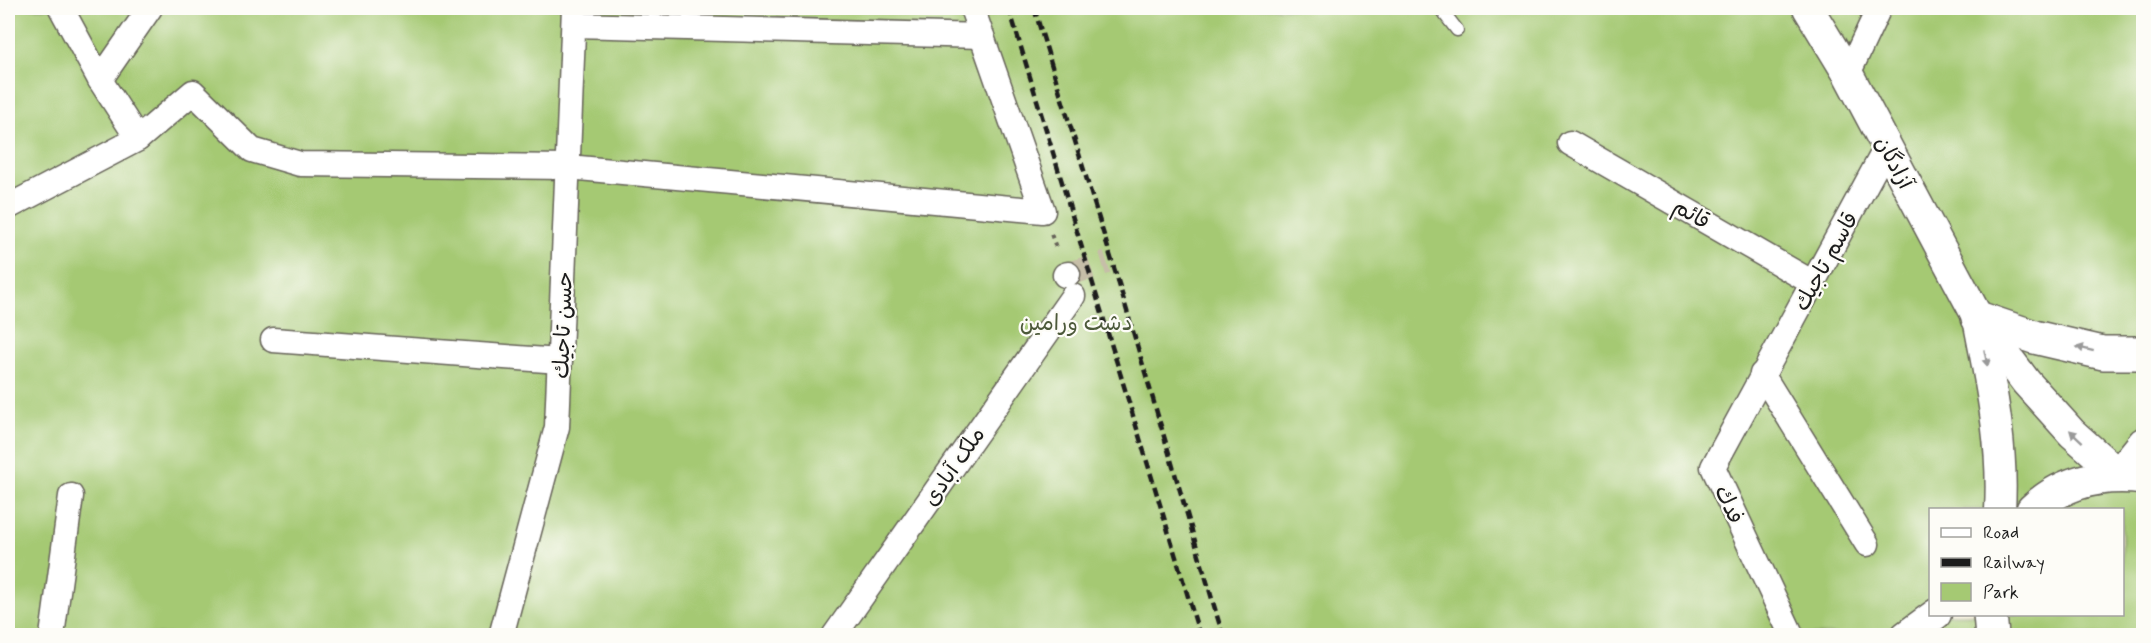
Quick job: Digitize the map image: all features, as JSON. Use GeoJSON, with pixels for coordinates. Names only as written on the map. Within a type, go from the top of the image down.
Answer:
{"type":"FeatureCollection","features":[{"type":"Feature","properties":{"kind":"main road"},"geometry":{"type":"LineString","coordinates":[[1978,318],[2034,337],[2103,353],[2144,353]]}},
{"type":"Feature","properties":{"kind":"main road"},"geometry":{"type":"LineString","coordinates":[[2035,508],[2045,498],[2080,481],[2131,477],[2144,444]]}},
{"type":"Feature","properties":{"kind":"main road"},"geometry":{"type":"LineString","coordinates":[[1990,616],[1992,636]]}},
{"type":"Feature","properties":{"kind":"street"},"geometry":{"type":"LineString","coordinates":[[61,8],[100,80],[138,139]]}},
{"type":"Feature","properties":{"kind":"street"},"geometry":{"type":"LineString","coordinates":[[100,80],[150,8]]}},
{"type":"Feature","properties":{"kind":"street"},"geometry":{"type":"LineString","coordinates":[[8,207],[138,139],[193,92],[252,150],[300,164],[568,167],[1043,211],[972,8]]}},
{"type":"Feature","properties":{"kind":"street","name":"آزادگان"},"geometry":{"type":"LineString","coordinates":[[1808,8],[1848,74],[1978,318]]}},
{"type":"Feature","properties":{"kind":"street"},"geometry":{"type":"LineString","coordinates":[[1848,74],[1879,8]]}},
{"type":"Feature","properties":{"kind":"street"},"geometry":{"type":"LineString","coordinates":[[574,16],[982,36]]}},
{"type":"Feature","properties":{"kind":"street","name":"حسن تاجيك"},"geometry":{"type":"LineString","coordinates":[[501,636],[557,427],[574,16]]}},
{"type":"Feature","properties":{"kind":"street","name":"قائم"},"geometry":{"type":"LineString","coordinates":[[1570,143],[1813,283]]}},
{"type":"Feature","properties":{"kind":"street","name":"قاسم تاجيك"},"geometry":{"type":"LineString","coordinates":[[1762,375],[1887,146]]}},
{"type":"Feature","properties":{"kind":"street","name":"ملک آبادی"},"geometry":{"type":"LineString","coordinates":[[834,636],[1069,281]]}},
{"type":"Feature","properties":{"kind":"street"},"geometry":{"type":"LineString","coordinates":[[1978,318],[2026,382],[2072,433],[2131,477]]}},
{"type":"Feature","properties":{"kind":"street"},"geometry":{"type":"LineString","coordinates":[[1978,318],[1997,414],[2000,508]]}},
{"type":"Feature","properties":{"kind":"street"},"geometry":{"type":"LineString","coordinates":[[273,340],[560,361]]}},
{"type":"Feature","properties":{"kind":"street"},"geometry":{"type":"LineString","coordinates":[[1762,375],[1867,544]]}},
{"type":"Feature","properties":{"kind":"street","name":"فدك"},"geometry":{"type":"LineString","coordinates":[[1762,375],[1713,467],[1792,636]]}},
{"type":"Feature","properties":{"kind":"street"},"geometry":{"type":"LineString","coordinates":[[52,636],[71,496]]}},
{"type":"Feature","properties":{"kind":"street"},"geometry":{"type":"LineString","coordinates":[[1906,636],[1935,616]]}},
{"type":"Feature","properties":{"kind":"lane"},"geometry":{"type":"LineString","coordinates":[[1440,8],[1457,30]]}},
{"type":"Feature","properties":{"kind":"green space","name":"دشت ورامین"},"geometry":{"type":"Polygon","coordinates":[[[8,8],[2143,8],[2143,635],[8,635],[8,8]]]}},
{"type":"Feature","properties":{"kind":"tunnel"},"geometry":{"type":"LineString","coordinates":[[1068,274],[1107,262]]}},
{"type":"Feature","properties":{"kind":"railway"},"geometry":{"type":"LineString","coordinates":[[1009,8],[1200,636]]}},
{"type":"Feature","properties":{"kind":"railway"},"geometry":{"type":"LineString","coordinates":[[1034,8],[1119,284],[1223,636]]}}]}
